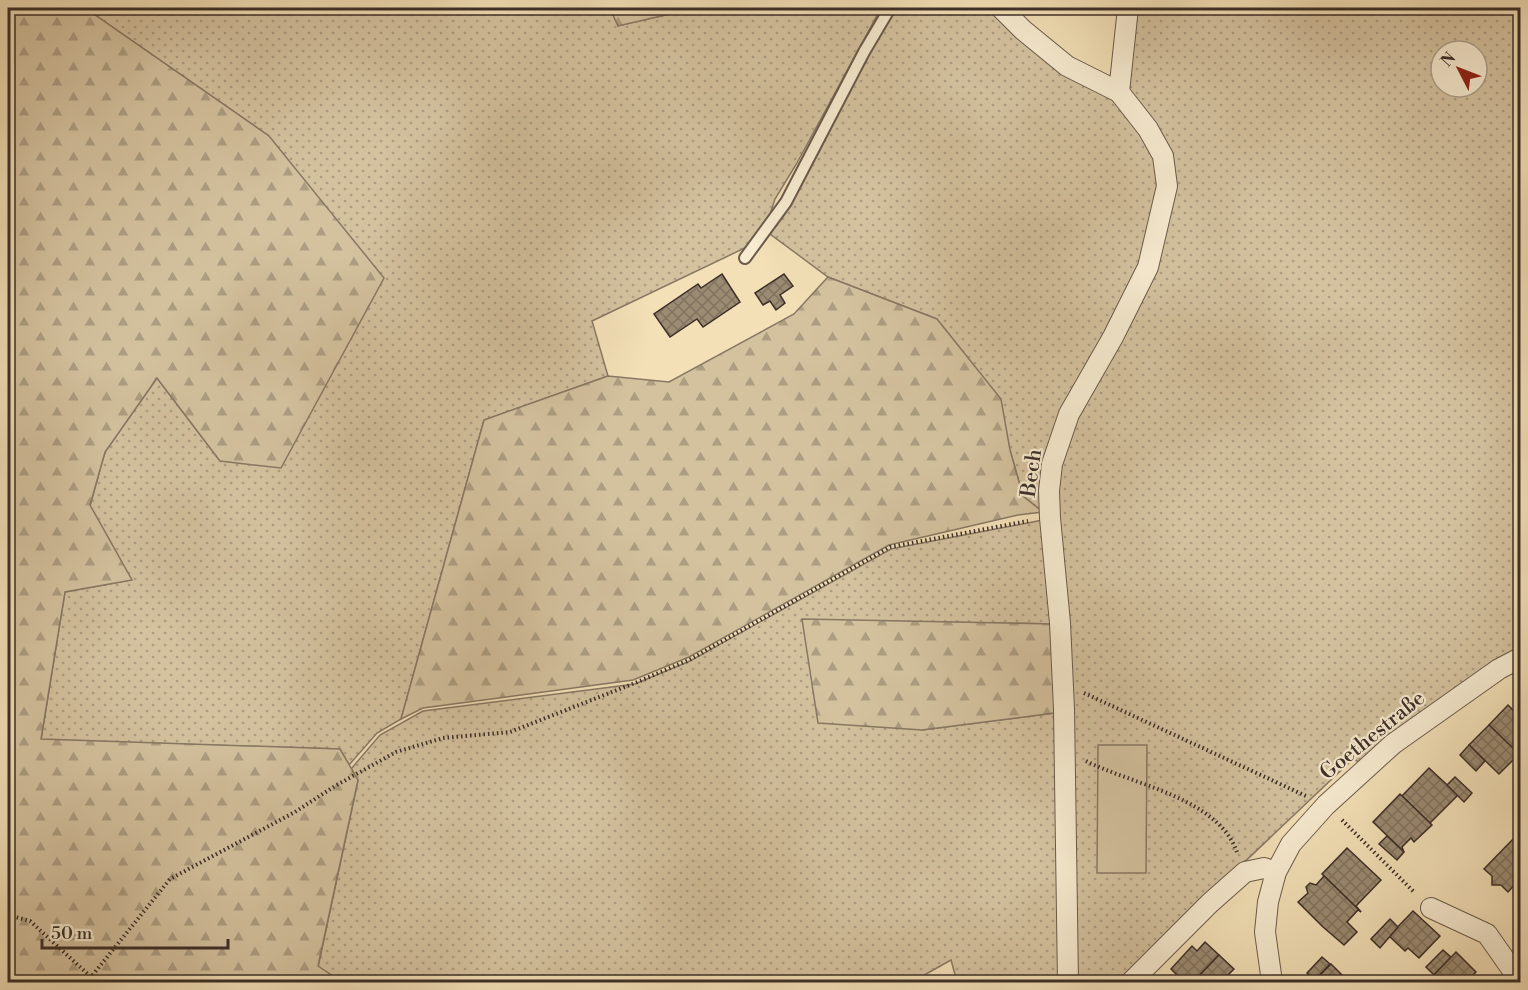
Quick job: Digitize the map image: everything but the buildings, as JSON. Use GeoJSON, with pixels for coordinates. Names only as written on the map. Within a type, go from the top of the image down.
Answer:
{"type":"FeatureCollection","features":[{"type":"Feature","properties":{"kind":"street"},"geometry":{"type":"LineString","coordinates":[[1001,8],[1023,30],[1067,66],[1119,92],[1128,8]]}},
{"type":"Feature","properties":{"kind":"street","name":"Bech"},"geometry":{"type":"LineString","coordinates":[[1068,982],[1065,740],[1060,623],[1050,518],[1049,491],[1052,464],[1069,414],[1113,337],[1148,267],[1167,186],[1163,156],[1148,129],[1119,92]]}},
{"type":"Feature","properties":{"kind":"street","name":"Goethestraße"},"geometry":{"type":"LineString","coordinates":[[1272,982],[1265,932],[1268,902],[1276,872],[1291,844],[1326,805],[1393,744],[1498,669],[1521,658]]}},
{"type":"Feature","properties":{"kind":"street"},"geometry":{"type":"LineString","coordinates":[[1131,982],[1210,903],[1245,872],[1264,868],[1276,872]]}},
{"type":"Feature","properties":{"kind":"street"},"geometry":{"type":"LineString","coordinates":[[1431,908],[1487,934],[1521,981]]}},
{"type":"Feature","properties":{"kind":"lane"},"geometry":{"type":"LineString","coordinates":[[745,258],[786,202],[864,52],[890,8]]}},
{"type":"Feature","properties":{"kind":"path"},"geometry":{"type":"LineString","coordinates":[[8,915],[30,921],[91,977],[171,879],[295,812],[335,786],[396,752],[442,738],[510,732],[635,683],[689,660],[890,547],[1015,522],[1050,518]]}},
{"type":"Feature","properties":{"kind":"path"},"geometry":{"type":"LineString","coordinates":[[1063,684],[1326,805],[1431,908]]}},
{"type":"Feature","properties":{"kind":"path"},"geometry":{"type":"LineString","coordinates":[[1065,740],[1078,756],[1164,791],[1223,827],[1235,846],[1245,872]]}},
{"type":"Feature","properties":{"kind":"green space"},"geometry":{"type":"Polygon","coordinates":[[[8,8],[85,8],[269,136],[384,278],[281,468],[220,461],[157,378],[105,452],[90,505],[132,580],[65,592],[41,739],[340,749],[358,780],[318,966],[342,982],[8,982],[8,8]]]}},
{"type":"Feature","properties":{"kind":"green space"},"geometry":{"type":"Polygon","coordinates":[[[85,8],[610,8],[618,26],[674,13],[683,8],[881,8],[775,199],[765,230],[761,227],[749,246],[592,321],[608,376],[484,420],[401,719],[377,733],[349,765],[340,749],[41,740],[65,592],[131,580],[90,506],[105,452],[157,378],[220,461],[269,136],[85,8]]]}},
{"type":"Feature","properties":{"kind":"green space"},"geometry":{"type":"Polygon","coordinates":[[[610,8],[683,8],[674,13],[618,26],[610,8]]]}},
{"type":"Feature","properties":{"kind":"green space"},"geometry":{"type":"Polygon","coordinates":[[[896,8],[995,8],[1115,95],[1157,158],[1162,186],[1143,264],[1108,334],[1043,512],[1023,496],[1010,450],[937,319],[828,277],[770,234],[810,169],[867,57],[896,8]]]}},
{"type":"Feature","properties":{"kind":"green space"},"geometry":{"type":"Polygon","coordinates":[[[1132,8],[1520,8],[1520,650],[1361,763],[1353,759],[1118,982],[1072,982],[1054,526],[1058,465],[1173,185],[1124,90],[1132,8]]]}},
{"type":"Feature","properties":{"kind":"green space"},"geometry":{"type":"Polygon","coordinates":[[[828,277],[937,319],[1001,399],[1010,450],[1023,496],[1043,512],[1018,515],[889,545],[689,657],[633,680],[423,708],[401,719],[484,420],[608,376],[669,382],[794,314],[828,277]]]}},
{"type":"Feature","properties":{"kind":"green space"},"geometry":{"type":"Polygon","coordinates":[[[1043,520],[1056,624],[802,620],[922,730],[1062,712],[1062,982],[957,982],[951,960],[912,982],[342,982],[318,967],[358,781],[351,769],[380,735],[423,711],[635,684],[690,661],[891,549],[1043,520]]]}},
{"type":"Feature","properties":{"kind":"green space"},"geometry":{"type":"Polygon","coordinates":[[[802,619],[1056,624],[1062,712],[922,730],[818,723],[802,619]]]}},
{"type":"Feature","properties":{"kind":"green space"},"geometry":{"type":"Polygon","coordinates":[[[1098,745],[1147,745],[1146,873],[1097,873],[1098,745]]]}}]}
